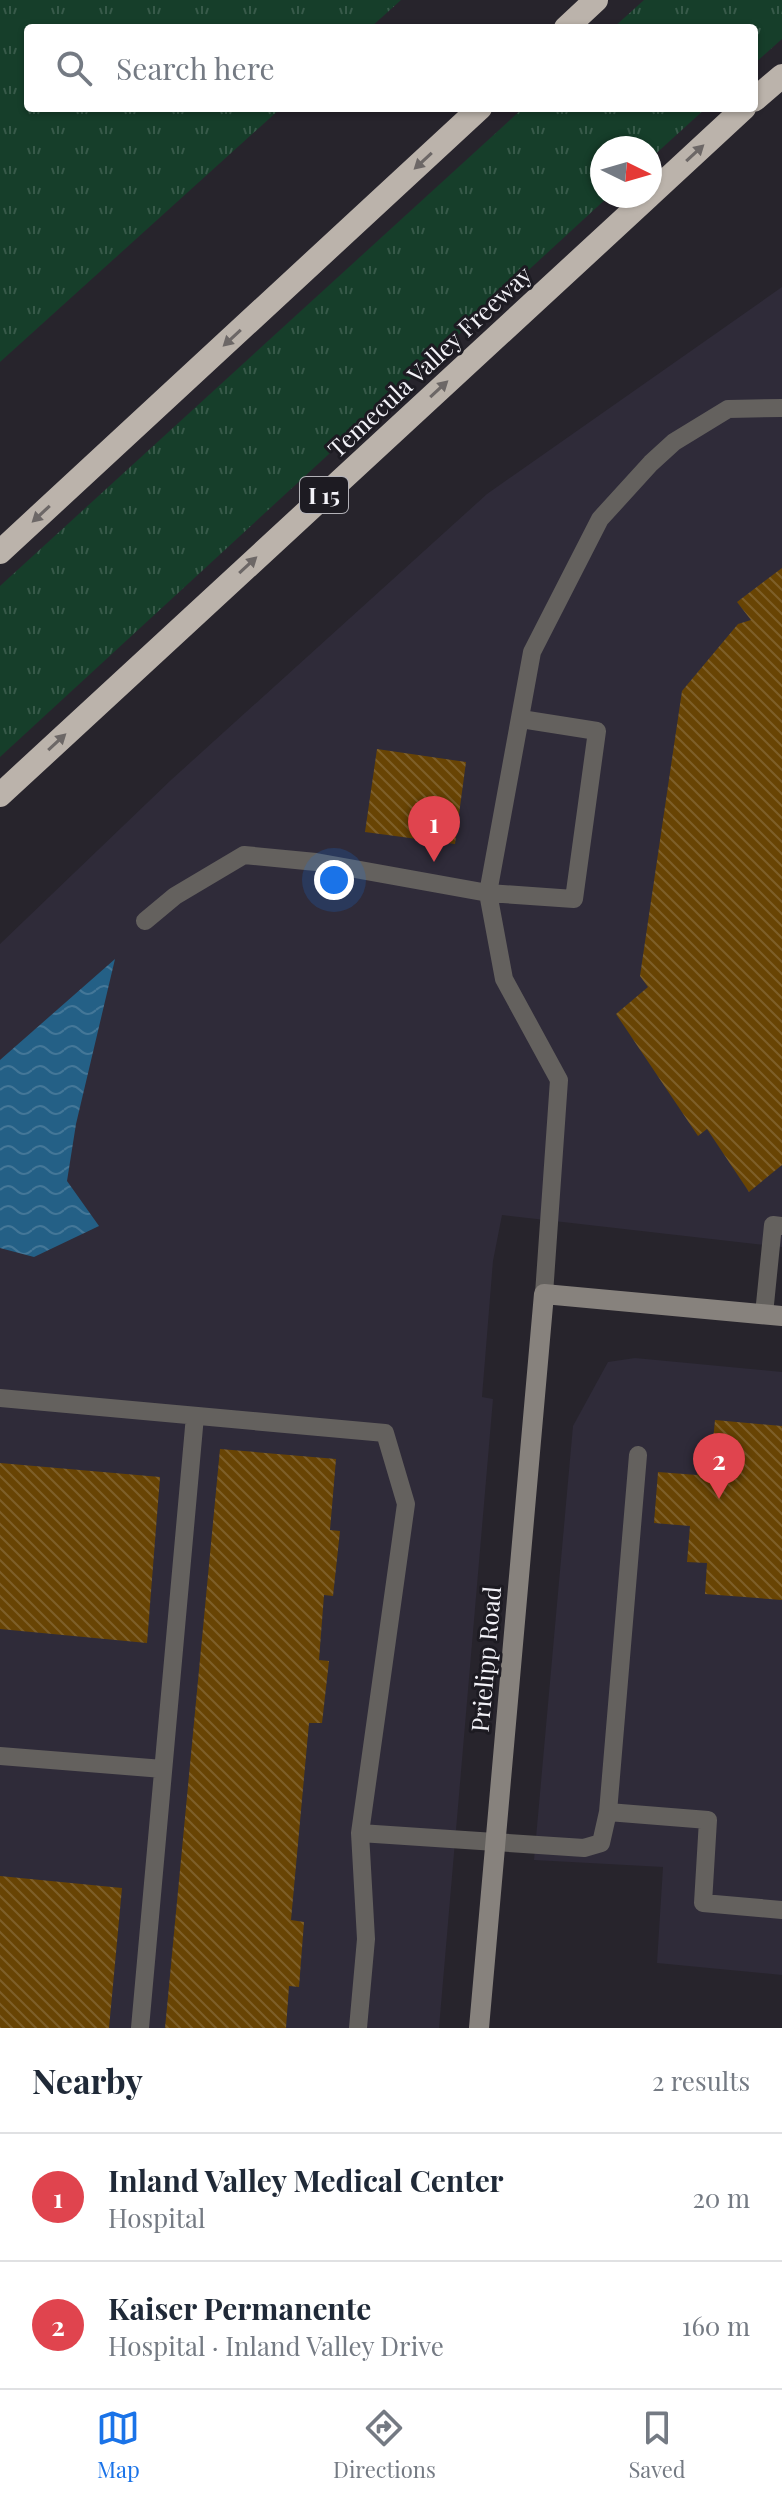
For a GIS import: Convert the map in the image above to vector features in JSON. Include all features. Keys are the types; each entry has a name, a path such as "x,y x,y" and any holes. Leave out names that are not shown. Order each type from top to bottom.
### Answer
{"highway":[{"path":"570,24 596,0"},
{"path":"758,97 782,76"},
{"path":"0,552 476,112"},
{"name":"Temecula Valley Freeway","path":"662,183 740,112"},
{"name":"Temecula Valley Freeway","path":"0,795 635,208"}],"street":[{"path":"544,1294 773,1315"},
{"name":"Prielipp Road","path":"479,2028 544,1294"}],"lane":[{"path":"544,1294 559,1080 504,979 488,893 532,652 600,519 674,442 728,409 782,408"},
{"path":"145,921 175,896 244,855 316,862 488,893 574,899 597,731 521,719"},
{"path":"773,1315 773,1225 782,1226"},
{"path":"0,1398 385,1433 406,1504 360,1833 366,1939 358,2028"},
{"path":"140,2028 195,1416"},
{"path":"360,1833 495,1845 584,1848 601,1843 608,1812 638,1455"},
{"path":"0,1756 163,1769"},
{"path":"608,1812 708,1820 703,1903 782,1910"}],"shaded area":[{"path":"782,287 782,1247 502,1215 493,1261 482,1397 493,1399 439,2028 0,2028 0,944 171,780 487,494"},
{"path":"635,1358 782,1372 782,1975 657,1963 663,1867 534,1860 573,1426 608,1362"}],"green space":[{"path":"0,0 401,0 374,24 24,24 24,112 277,112 0,362"},
{"path":"644,0 782,0 782,39 758,60 758,24 617,24"},
{"path":"519,112 702,112 662,148 662,136 590,136 590,208 596,208 0,757 0,586"}],"water":[{"path":"115,959 76,1124 67,1181 99,1226 34,1257 0,1248 0,1060"}],"building":[{"path":"782,568 782,1165 749,1192 707,1129 698,1136 616,1014 648,987 640,976 682,691 738,624 751,620 737,602"},
{"path":"377,749 466,762 455,844 365,832"},
{"path":"715,1420 782,1426 782,1600 705,1594 707,1563 687,1562 690,1526 654,1523 658,1472 697,1475 699,1451 712,1452"},
{"path":"220,1449 336,1459 330,1530 340,1531 333,1596 324,1595 319,1660 329,1661 322,1723 309,1723 291,1920 304,1922 299,1987 289,1986 286,2028 165,2028"},
{"path":"0,1463 160,1477 147,1643 0,1629"},
{"path":"0,1876 122,1888 109,2028 0,2028"}],"place":[{"name":"Inland Valley Medical Center","path":"434,862"},
{"name":"Kaiser Permanente","path":"719,1499"}]}
